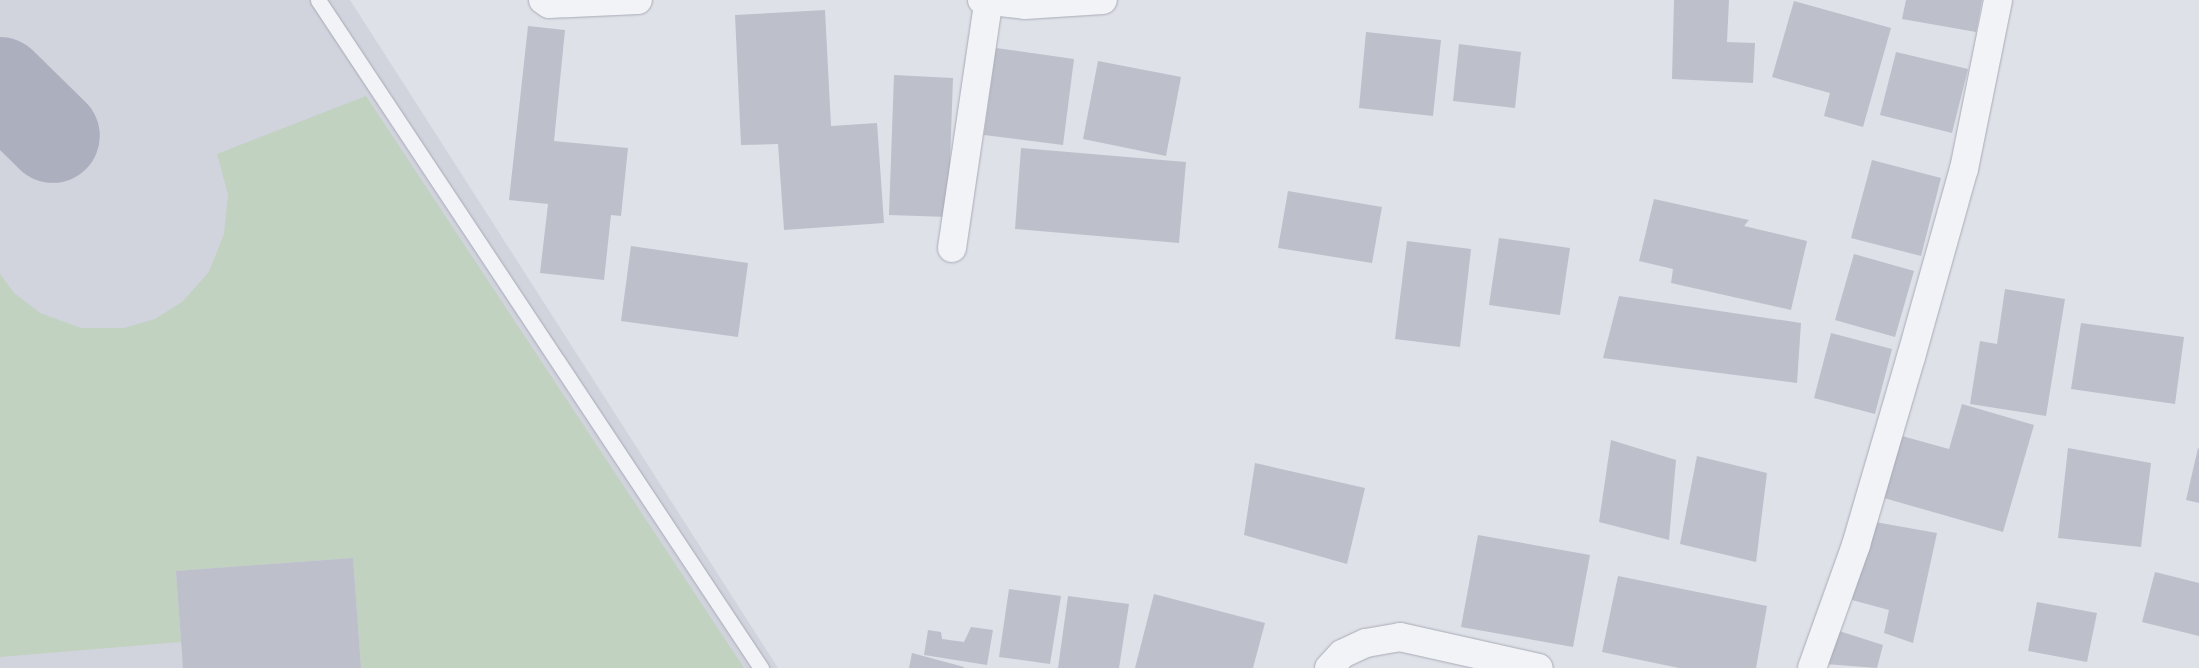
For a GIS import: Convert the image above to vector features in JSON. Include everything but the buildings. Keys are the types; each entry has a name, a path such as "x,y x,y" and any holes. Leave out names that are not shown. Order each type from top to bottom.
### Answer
{"street":[{"path":"543,0 549,4 638,0"},
{"path":"952,248 985,1 1102,0"},
{"path":"1812,668 1856,546 1964,169 1998,0"},
{"path":"1329,668 1342,654 1366,643 1400,637 1539,668"}],"lane":[{"path":"318,0 761,668"}],"shaded area":[{"path":"0,0 350,0 778,668 0,668"}],"green space":[{"path":"366,96 744,668 361,668 353,558 176,571 181,642 0,657 0,274 14,293 40,313 81,328 124,328 155,319 182,302 209,272 224,234 228,194 217,154"}],"taxiway":[{"path":"0,84 53,136"}]}
